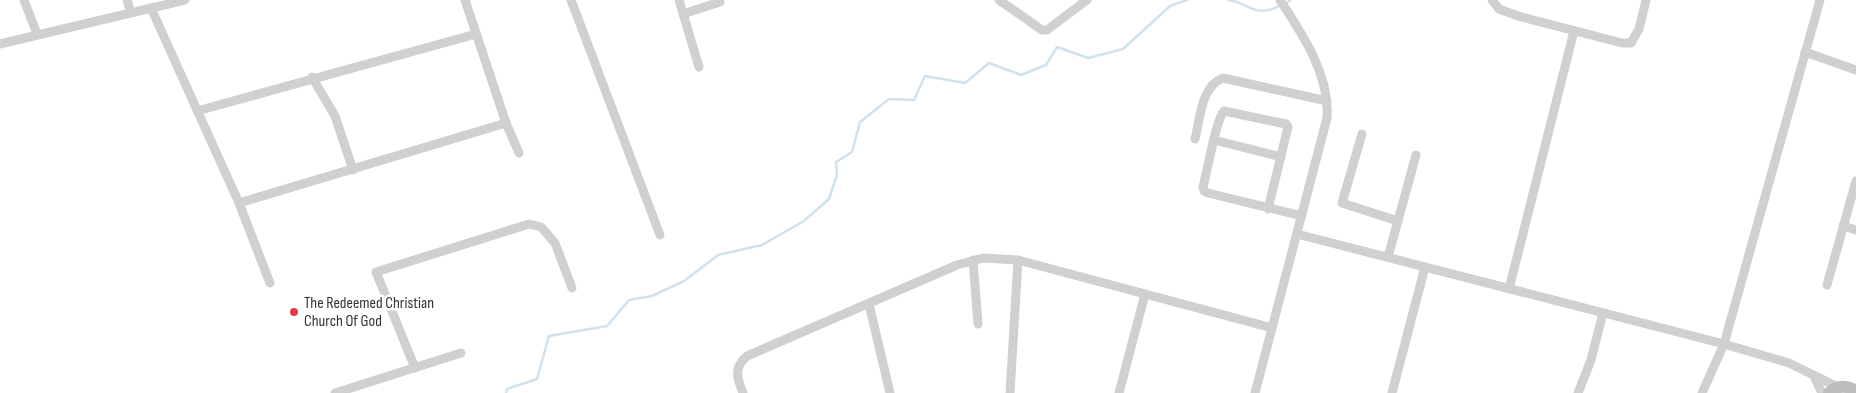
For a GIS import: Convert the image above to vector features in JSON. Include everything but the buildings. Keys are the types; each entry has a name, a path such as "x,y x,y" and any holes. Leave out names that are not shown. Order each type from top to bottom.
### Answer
{"street":[{"path":"24,0 37,34"},
{"path":"127,0 130,13"},
{"path":"0,44 184,0"},
{"path":"465,0 506,123 519,153"},
{"path":"571,0 660,234"},
{"path":"679,0 699,67"},
{"path":"683,14 720,2 719,0"},
{"path":"999,0 1042,30 1048,30 1087,0"},
{"path":"1255,393 1325,129 1327,101 1320,71 1280,0"},
{"path":"1492,0 1495,6 1505,12 1622,43 1631,43 1639,29 1646,0"},
{"path":"1702,393 1724,344 1820,0"},
{"path":"151,8 239,203 270,282"},
{"path":"1509,289 1574,31"},
{"path":"197,111 312,77 476,34"},
{"path":"1805,52 1856,70"},
{"path":"312,77 335,116 353,170"},
{"path":"1195,138 1208,90 1213,82 1222,78 1327,101"},
{"path":"1268,208 1288,130 1286,124 1224,111 1220,114 1203,187 1204,191 1268,208 1302,216"},
{"path":"239,203 506,123"},
{"path":"1362,134 1342,203 1398,221"},
{"path":"1214,140 1281,157"},
{"path":"1388,257 1416,155"},
{"path":"1827,285 1856,181"},
{"path":"415,368 376,272 529,224 541,227 555,243 572,288"},
{"path":"1844,226 1856,230"},
{"path":"1297,234 1724,344 1789,363 1814,376 1845,388"},
{"path":"743,393 737,375 737,367 747,356 973,260 992,258 1018,260 1272,328"},
{"path":"973,260 978,324"},
{"path":"1010,393 1018,260"},
{"path":"1392,393 1425,267"},
{"path":"1119,393 1145,294"},
{"path":"869,304 890,393"},
{"path":"1578,393 1591,360 1603,313"},
{"path":"335,392 461,353"},
{"path":"1814,376 1822,393"}],"waterway":[{"path":"506,393 507,389 537,379 549,336 607,326 629,300 652,296 684,281 718,255 762,245 804,221 829,199 837,175 836,162 852,152 860,122 889,99 914,100 925,76 965,83 989,63 1021,75 1046,65 1057,47 1088,58 1123,49 1170,6 1187,0"},
{"path":"1229,0 1259,11 1265,11 1281,5"},
{"path":"1286,3 1291,0"}],"place":[{"name":"The Redeemed Christian Church Of God","path":"294,312"}]}
